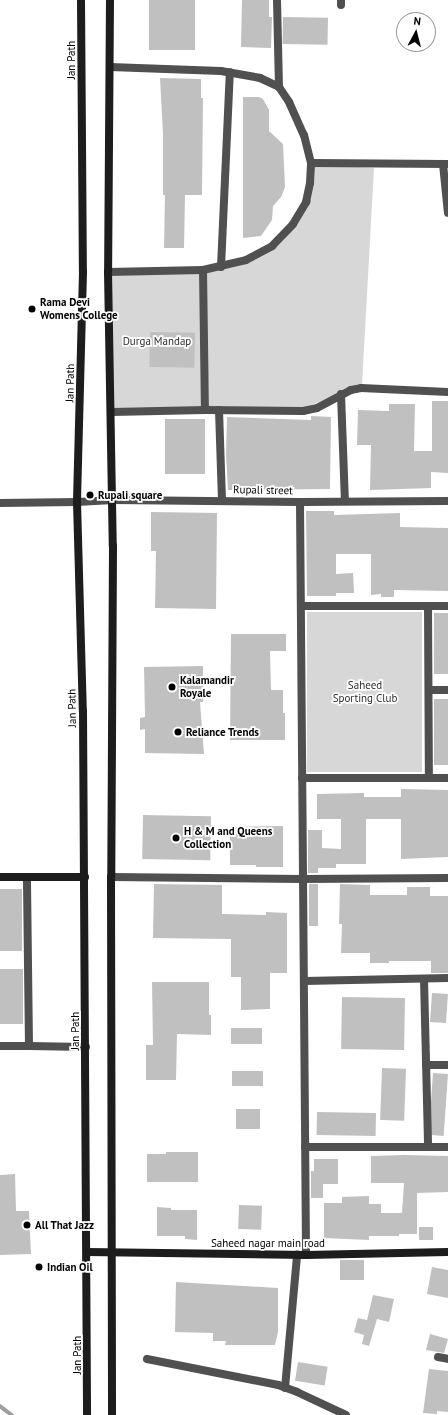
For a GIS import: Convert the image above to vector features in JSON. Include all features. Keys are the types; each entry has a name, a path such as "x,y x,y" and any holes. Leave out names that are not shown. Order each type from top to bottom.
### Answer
{"main road":[{"name":"Jan Path","path":"81,0 83,272 77,502 83,711 85,877 87,1415"},
{"path":"110,0 108,272 113,500 110,877 110,1252 112,1415"},
{"path":"0,878 85,877"},
{"name":"Saheed nagar main road","path":"87,1252 301,1255 448,1252"}],"street":[{"path":"108,272 203,270 221,267 246,260 272,246 293,224 306,202 310,183 311,163 304,135 297,117 279,87 277,0"},
{"path":"110,68 230,72 260,78 279,87"},
{"path":"221,267 230,72"},
{"path":"311,163 446,164 448,212"},
{"path":"203,270 205,410"},
{"path":"112,412 205,410 304,411 317,408 342,394 362,388 448,392"},
{"path":"342,394 345,501"},
{"path":"219,410 222,501"},
{"name":"Rupali street","path":"0,502 77,502 113,500 300,502 448,501"},
{"path":"285,1388 301,1255 305,1147 300,502"},
{"path":"301,606 448,606"},
{"path":"428,606 429,778"},
{"path":"428,690 448,690"},
{"path":"302,778 448,778"},
{"path":"110,877 303,879 448,878"},
{"path":"27,878 29,1046"},
{"path":"304,981 448,978"},
{"path":"424,979 428,1147"},
{"path":"0,1046 86,1047"},
{"path":"426,1065 448,1065"},
{"path":"305,1147 448,1147"},
{"path":"438,1357 448,1359"},
{"path":"147,1360 253,1379 285,1388 346,1415"}],"green space":[{"path":"313,164 374,168 362,385 304,408 209,407 205,272 274,247 307,203"},
{"name":"Durga Mandap","path":"201,272 203,408 112,410 110,274"},
{"name":"Saheed Sporting Club","path":"307,612 422,612 422,772 307,772"}],"building":[{"path":"149,0 195,0 195,50 149,50"},
{"path":"242,0 269,0 269,17 272,17 271,48 241,47"},
{"path":"283,17 328,18 328,45 283,44"},
{"path":"160,78 201,79 201,98 203,98 202,195 185,195 184,248 164,248 165,195 163,195 163,134"},
{"path":"243,97 259,97 263,99 269,110 269,131 283,144 285,187 281,197 273,206 272,220 261,236 243,238"},
{"path":"150,332 195,333 194,368 149,367"},
{"path":"432,401 448,401 448,473 431,472 431,488 370,490 371,445 357,445 358,410 389,411 389,404 415,404 414,451 432,451"},
{"path":"311,416 331,417 330,489 228,490 226,455 227,417 311,420"},
{"path":"165,419 205,419 205,474 165,474"},
{"path":"306,511 334,511 334,515 400,513 400,527 448,528 448,591 394,590 394,597 381,597 381,594 371,595 371,554 336,554 336,574 353,573 354,593 336,593 336,596 307,596"},
{"path":"151,512 217,513 216,609 155,608 156,551 151,551"},
{"path":"434,613 448,613 448,674 434,674"},
{"path":"231,634 286,634 286,651 270,651 271,690 283,690 285,740 230,740"},
{"path":"203,666 203,702 200,702 204,754 145,753 145,729 140,730 140,718 145,717 144,667"},
{"path":"434,699 448,699 448,765 434,765"},
{"path":"401,789 448,790 448,857 401,859 401,819 366,819 366,864 336,864 336,868 318,868 318,873 308,873 308,830 322,830 322,848 341,849 341,819 317,819 317,794 364,793 364,797 401,797"},
{"name":"H & M and Queens Collection","path":"143,815 211,816 210,860 142,859"},
{"path":"283,826 283,867 230,865 230,827"},
{"path":"154,884 222,885 222,914 266,915 266,912 287,913 287,973 270,973 270,1009 241,1010 241,977 231,977 231,939 153,938"},
{"path":"309,884 318,884 318,926 309,926"},
{"path":"340,884 370,885 370,895 407,895 407,887 430,887 430,896 448,896 448,973 431,973 431,961 389,961 389,963 370,963 370,953 341,953 342,924 339,924"},
{"path":"0,889 22,889 22,951 0,951"},
{"path":"0,969 23,969 23,1024 0,1024"},
{"path":"152,982 209,982 209,1015 211,1015 211,1035 177,1034 176,1080 146,1080 146,1045 153,1045"},
{"path":"432,993 448,994 446,1023 430,1022"},
{"path":"342,997 405,998 404,1050 341,1049"},
{"path":"231,1028 262,1028 262,1044 231,1044"},
{"path":"382,1068 406,1069 404,1121 380,1120"},
{"path":"232,1071 263,1071 263,1086 232,1086"},
{"path":"433,1073 448,1074 444,1136 429,1135"},
{"path":"236,1109 260,1109 260,1129 236,1129"},
{"path":"317,1112 376,1113 376,1136 317,1135"},
{"path":"166,1152 198,1152 198,1182 147,1182 147,1154 166,1154"},
{"path":"371,1156 448,1156 448,1192 417,1193 417,1234 399,1234 399,1236 369,1236 369,1240 324,1238 324,1203 342,1203 342,1197 369,1196 369,1204 381,1204 381,1213 402,1213 404,1183 371,1183"},
{"path":"314,1159 338,1159 338,1184 323,1184 323,1198 311,1198 311,1171 314,1171"},
{"path":"15,1174 16,1211 29,1211 31,1254 0,1255 0,1175"},
{"path":"239,1205 262,1206 261,1230 238,1229"},
{"path":"157,1207 171,1208 171,1210 197,1210 197,1240 185,1239 185,1236 157,1236"},
{"path":"419,1227 433,1227 433,1240 419,1240"},
{"path":"340,1260 364,1260 364,1280 340,1280"},
{"path":"432,1267 448,1270 448,1298 427,1294"},
{"path":"176,1282 278,1288 278,1332 275,1345 225,1345 226,1341 213,1341 213,1333 175,1332"},
{"path":"373,1295 394,1299 389,1322 377,1319 369,1346 362,1344 364,1335 354,1332 358,1318 367,1320"},
{"path":"430,1334 448,1339 444,1353 426,1350"},
{"path":"298,1362 328,1367 325,1385 295,1381"},
{"path":"429,1369 448,1371 448,1412 437,1411 437,1414 423,1413"}],"waterway":[{"path":"0,1406 12,1415"}],"place":[{"name":"Rama Devi Womens College","path":"32,309"},
{"name":"Rupali square","path":"90,495"},
{"name":"Kalamandir Royale","path":"172,687"},
{"name":"Reliance Trends","path":"178,732"},
{"name":"H & M and Queens Collection","path":"176,838"},
{"name":"All That Jazz","path":"27,1225"},
{"name":"Indian Oil","path":"39,1267"}]}
